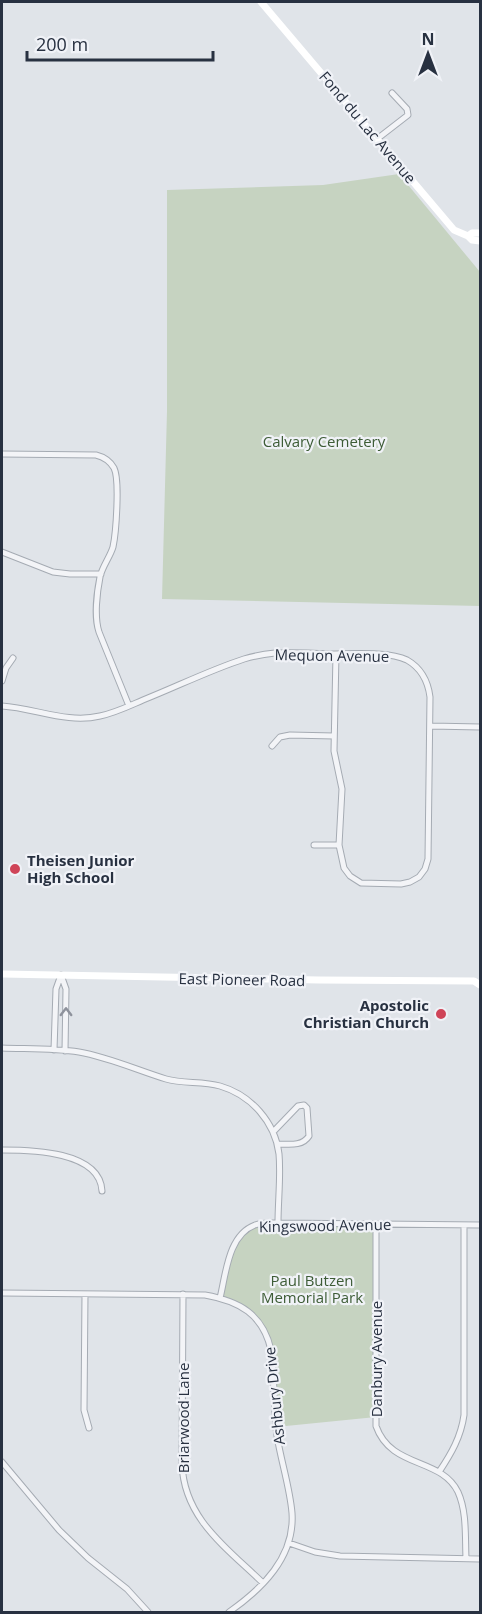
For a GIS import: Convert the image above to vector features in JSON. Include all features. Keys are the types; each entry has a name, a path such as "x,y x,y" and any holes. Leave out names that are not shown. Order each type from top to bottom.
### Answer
{"main road":[{"name":"Fond du Lac Avenue","path":"261,2 454,230 472,240 480,241"},
{"path":"468,236 472,233 480,233"},
{"name":"East Pioneer Road","path":"2,974 478,982"}],"street":[{"path":"377,139 408,115 406,109 392,93"},
{"path":"2,454 96,456 104,458 115,470 117,479 116,531 110,555 101,574 96,618 129,706"},
{"path":"2,552 53,572 101,574"},
{"name":"Mequon Avenue","path":"2,706 82,719 104,716 254,657 285,653 392,655 406,660 423,675 429,688 431,726 428,859 423,872 405,884 361,882 353,879 345,870 339,845"},
{"path":"314,845 339,845 342,789 335,762 336,654"},
{"path":"2,681 6,668 13,658"},
{"path":"431,726 480,728"},
{"path":"272,746 280,737 290,735 334,736"},
{"path":"54,1050 56,989 61,975"},
{"path":"61,975 66,989 65,1051"},
{"path":"2,1048 54,1050 95,1056 166,1079 213,1084 240,1094 253,1104 266,1119 277,1144 278,1223"},
{"path":"273,1132 298,1106 304,1105 307,1108 309,1136 307,1140 298,1144 277,1144"},
{"path":"2,1150 70,1157 85,1165 96,1175 102,1184 102,1191"},
{"name":"Kingswood Avenue","path":"220,1298 232,1248 242,1234 256,1224 480,1225"},
{"name":"Danbury Avenue","path":"376,1224 376,1426 384,1442 392,1450 440,1472 455,1488 464,1514 466,1558"},
{"path":"440,1472 455,1446 464,1414 464,1225"},
{"name":"Ashbury Drive","path":"2,1293 205,1295 236,1304 252,1315 264,1331 271,1354 276,1427 292,1525 289,1543 279,1564 247,1599 229,1612"},
{"path":"85,1293 84,1410 89,1428"},
{"name":"Briarwood Lane","path":"183,1294 182,1464 186,1491 194,1510 207,1528 263,1583"},
{"path":"2,1462 59,1530 94,1563 127,1589 148,1612"},
{"path":"289,1543 315,1552 340,1556 480,1559"}],"green space":[{"name":"Calvary Cemetery","path":"399,174 480,272 480,606 162,599 167,411 167,190 323,185"},
{"name":"Paul Butzen Memorial Park","path":"256,1224 376,1224 376,1417 276,1427 268,1339 246,1309 220,1298 232,1248 242,1234"}],"place":[{"name":"Theisen Junior High School","path":"15,869"},
{"name":"Apostolic Christian Church","path":"441,1014"}]}
